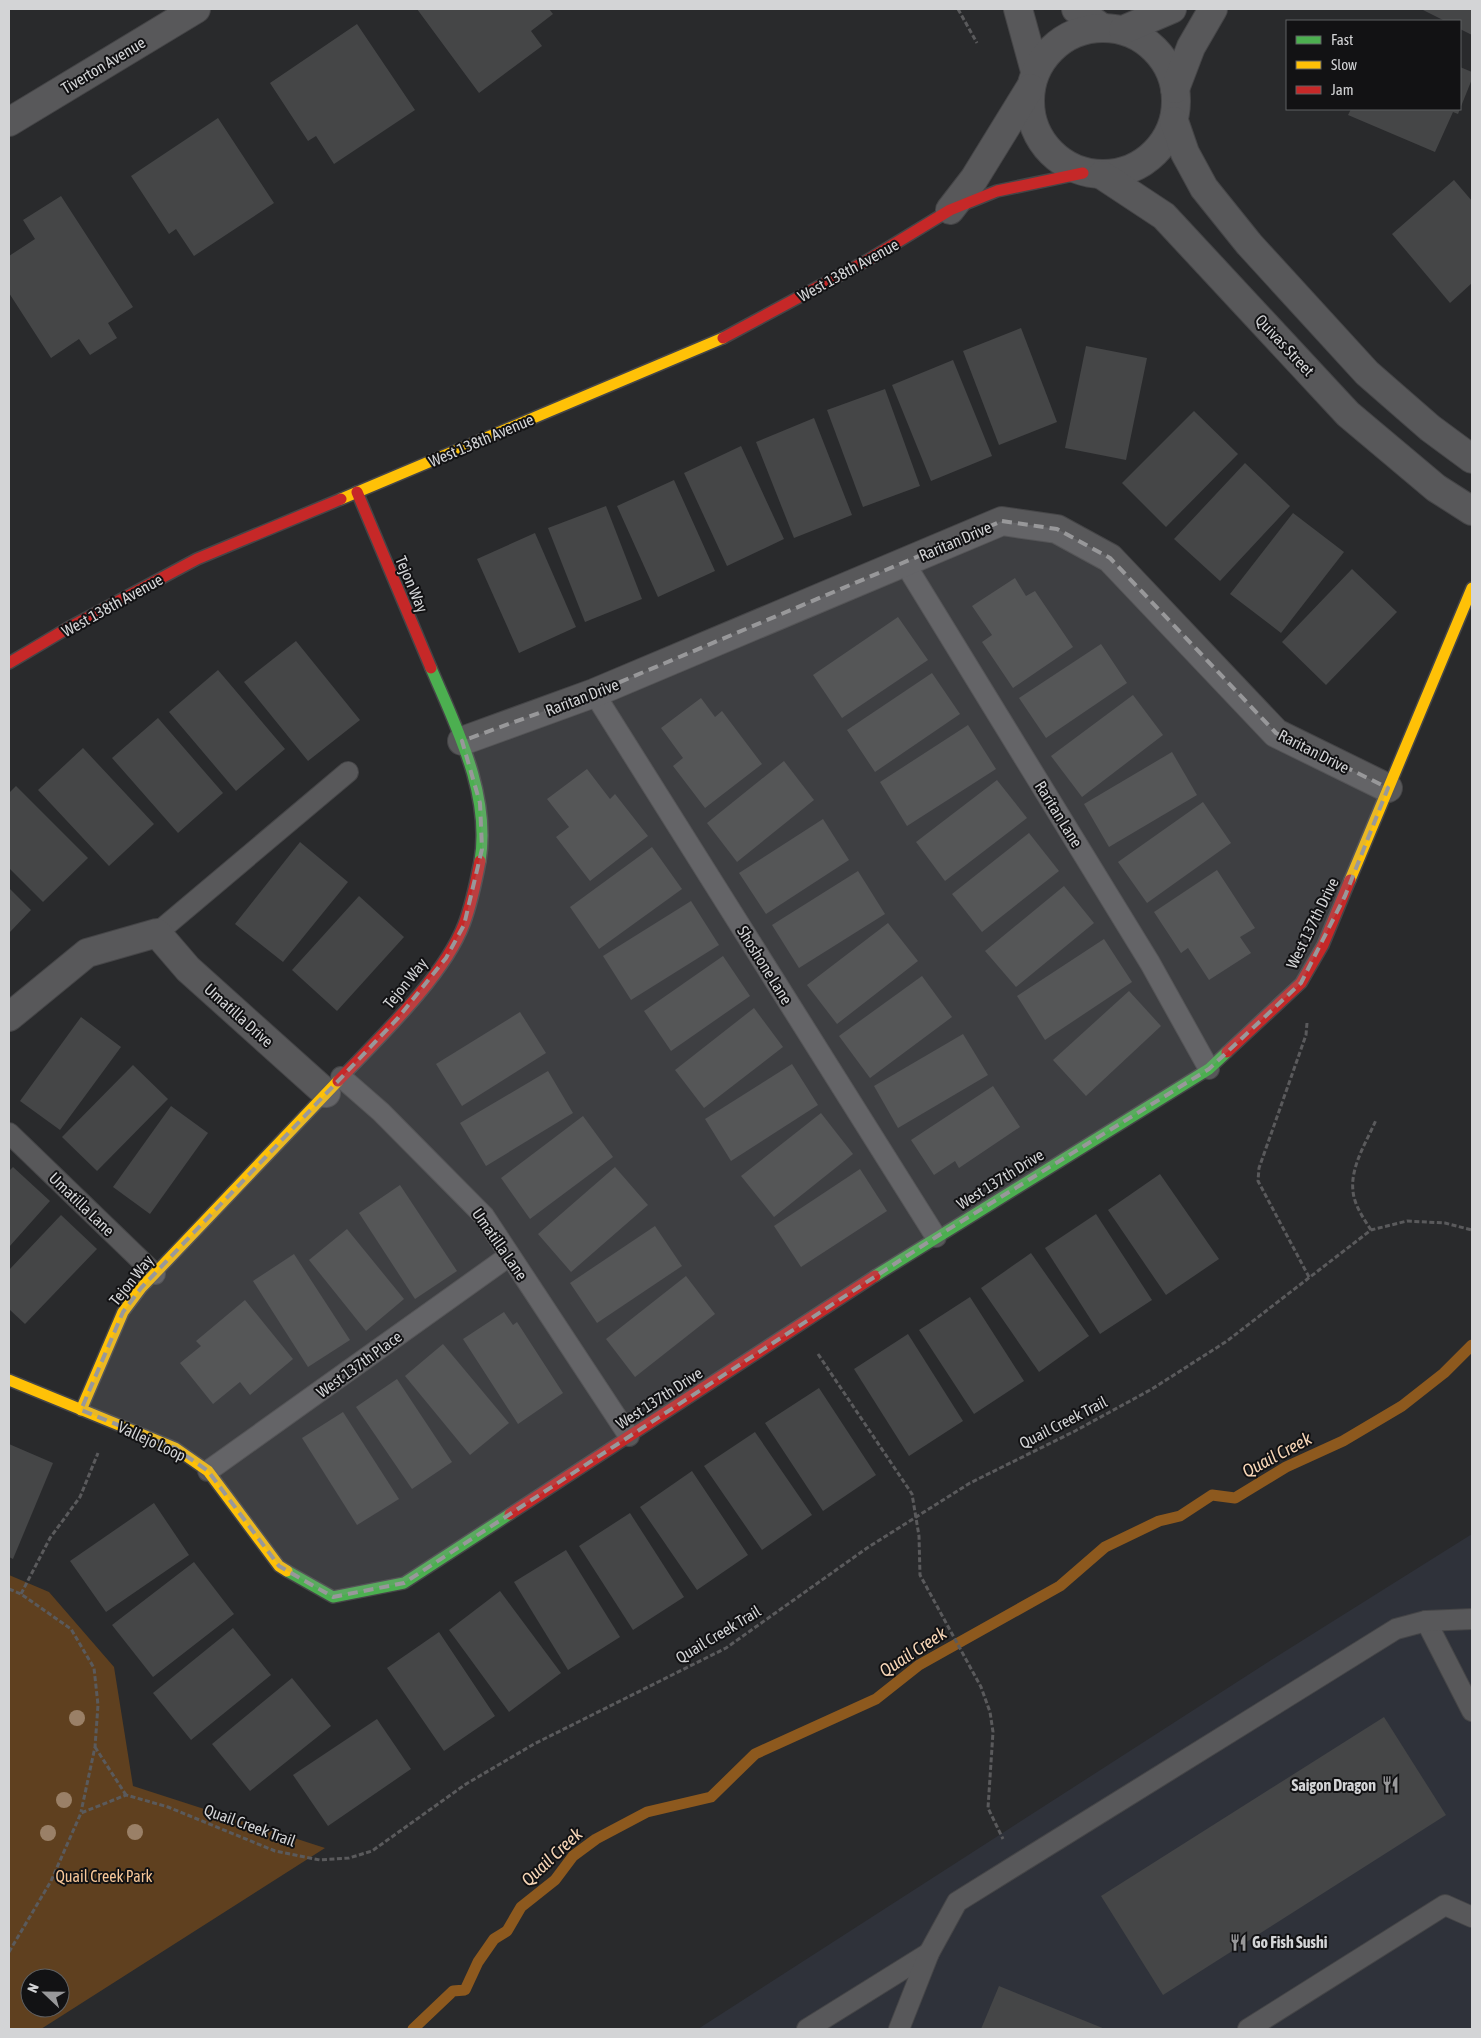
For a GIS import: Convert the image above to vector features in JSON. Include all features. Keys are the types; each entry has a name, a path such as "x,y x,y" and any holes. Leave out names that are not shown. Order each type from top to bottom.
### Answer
{"street":[{"name":"Tiverton Avenue","path":"9,122 196,9"},
{"path":"1018,9 1033,80 1030,110 1035,131 1046,149 1063,164 1092,174 1126,171 1147,160 1164,143 1174,121 1175,89 1168,69 1157,52 1141,39 1112,29 1076,9"},
{"path":"1033,80 1046,53 1062,40 1080,31 1112,29 1172,9"},
{"path":"1175,89 1191,47 1213,9"},
{"name":"West 138th Avenue","path":"950,210 974,179 1033,80"},
{"path":"1174,121 1184,153 1204,188 1249,244 1367,373 1430,428 1472,458"},
{"name":"West 138th Avenue","path":"9,663 68,628 197,559 710,345 868,260 950,210 998,190 1092,174"},
{"name":"Quivas Street","path":"1092,174 1164,216 1348,414 1436,488 1472,511"},
{"name":"Tejon Way","path":"81,1410 123,1312 155,1274 398,1018 446,958 464,925 474,891 482,849 480,802 462,741 357,492"},
{"name":"Raritan Drive","path":"462,741 594,693 1002,521 1057,529 1110,558 1276,733 1388,788"},
{"name":"West 137th Drive","path":"333,1597 404,1583 936,1237 1209,1069 1301,983 1322,945 1341,904 1472,588"},
{"path":"9,1017 87,953 157,933"},
{"name":"Umatilla Drive","path":"157,933 188,969 334,1085"},
{"name":"Vallejo Loop","path":"9,1380 175,1448 208,1471 279,1566 333,1597"}],"lane":[{"name":"Raritan Lane","path":"904,562 1150,962 1209,1069"},
{"name":"Shoshone Lane","path":"594,693 936,1237"},
{"path":"157,933 348,772"},
{"name":"Umatilla Lane","path":"334,1085 381,1112 484,1216 629,1436"},
{"name":"Umatilla Lane","path":"9,1133 155,1274"},
{"name":"West 137th Place","path":"208,1471 509,1256"},
{"path":"899,2029 929,1954 957,1902 1396,1629 1426,1621 1472,1619"},
{"path":"1426,1621 1472,1711"},
{"path":"1248,2029 1445,1905 1472,1917"},
{"path":"807,2029 929,1954"}],"path":[{"path":"958,9 977,43"},
{"path":"1301,983 1308,999 1306,1035 1259,1168 1258,1181 1310,1279"},
{"path":"1371,1230 1361,1212 1353,1191 1357,1163 1376,1120"},
{"name":"Quail Creek Trail","path":"126,1795 168,1807 275,1851 320,1860 349,1858 372,1851 466,1784 534,1744 726,1648 917,1515 970,1483 1075,1431 1152,1389 1227,1341 1310,1279 1371,1230 1408,1221 1445,1223 1472,1230"},
{"path":"800,1326 912,1494 917,1515 920,1575 981,1687 990,1712 993,1732 988,1808 995,1826 1018,1864"},
{"path":"21,1594 50,1538 80,1496 111,1422"},
{"path":"9,1590 21,1594 72,1629 94,1668 98,1706 95,1747 81,1813 50,1881 9,1952"},
{"path":"81,1813 126,1795 95,1747"}],"highlighted area":[{"path":"1002,521 1057,529 1110,558 1276,733 1388,788 1345,896 1301,983 1209,1069 936,1237 404,1583 333,1597 279,1566 208,1471 175,1448 81,1410 123,1312 141,1288 398,1018 446,958 464,925 482,849 480,803 462,741 594,693"}],"shaded area":[{"path":"1472,1534 1472,2029 698,2029 1265,1664"}],"green space":[{"name":"Quail Creek Park","path":"9,1575 49,1592 114,1667 133,1786 325,1848 70,2011 70,1968 20,1968 20,2018 58,2018 41,2029 9,2029"}],"building":[{"path":"417,9 549,9 553,14 531,31 542,46 479,93"},
{"path":"1421,9 1472,9 1472,35 1461,30 1461,20 1443,20"},
{"path":"357,24 415,110 334,164 316,136 308,141 270,83"},
{"path":"1461,67 1472,72 1472,79 1461,106"},
{"path":"1350,110 1460,110 1458,114 1453,112 1435,152 1348,115"},
{"path":"218,118 274,203 194,256 176,229 169,234 131,176"},
{"path":"1454,180 1472,201 1472,283 1450,303 1392,234"},
{"path":"61,196 133,307 108,323 117,338 90,355 79,339 51,358 9,293 9,256 35,239 23,220"},
{"path":"1021,328 1057,422 999,445 963,351"},
{"path":"1086,346 1147,358 1126,460 1065,448"},
{"path":"953,360 992,456 931,481 892,385"},
{"path":"885,389 920,486 863,507 827,410"},
{"path":"1194,411 1238,454 1166,527 1122,483"},
{"path":"814,418 852,515 794,538 756,442"},
{"path":"741,446 784,539 727,566 684,473"},
{"path":"1245,463 1290,506 1220,581 1174,539"},
{"path":"674,480 715,571 658,597 617,506"},
{"path":"606,506 642,599 585,622 548,528"},
{"path":"1293,513 1344,552 1281,633 1230,594"},
{"path":"535,533 576,627 519,653 477,559"},
{"path":"1352,569 1397,612 1326,685 1282,642"},
{"path":"1015,578 1026,596 1035,591 1073,647 1013,688 982,642 992,635 972,606"},
{"path":"898,617 928,660 842,718 813,675"},
{"path":"296,641 360,720 308,761 244,682"},
{"path":"1101,644 1127,683 1046,738 1019,698"},
{"path":"218,670 285,749 236,791 169,712"},
{"path":"932,673 960,714 875,772 847,730"},
{"path":"1133,695 1163,735 1082,797 1051,756"},
{"path":"701,698 715,717 722,711 762,764 705,808 673,766 683,758 661,728"},
{"path":"158,718 223,793 178,833 112,758"},
{"path":"968,725 996,769 907,826 880,782"},
{"path":"83,748 154,824 109,866 38,790"},
{"path":"1172,752 1197,795 1109,847 1084,804"},
{"path":"784,761 814,800 737,862 707,823"},
{"path":"587,769 610,799 615,794 648,836 590,881 556,837 569,827 547,799"},
{"path":"997,780 1027,818 945,881 916,842"},
{"path":"16,786 88,858 43,902 9,868 9,793"},
{"path":"1203,802 1231,843 1147,903 1118,862"},
{"path":"823,819 849,860 766,914 739,873"},
{"path":"1029,833 1059,871 982,932 952,894"},
{"path":"300,842 348,882 283,962 235,924"},
{"path":"652,847 682,889 599,949 570,907"},
{"path":"1217,870 1255,928 1240,937 1251,953 1209,980 1188,948 1181,953 1154,912"},
{"path":"858,871 885,914 799,968 772,925"},
{"path":"1064,886 1094,923 1016,987 985,951"},
{"path":"9,888 31,910 9,933"},
{"path":"359,896 404,937 337,1011 292,970"},
{"path":"691,901 719,945 631,1000 603,956"},
{"path":"888,923 918,961 837,1024 807,985"},
{"path":"1104,939 1132,982 1045,1040 1017,996"},
{"path":"723,956 750,996 671,1051 644,1011"},
{"path":"922,976 952,1017 870,1078 839,1036"},
{"path":"1129,991 1161,1026 1086,1096 1053,1060"},
{"path":"754,1008 783,1047 704,1108 675,1070"},
{"path":"520,1012 546,1053 462,1106 436,1064"},
{"path":"81,1017 121,1047 60,1130 20,1101"},
{"path":"963,1034 988,1075 898,1128 874,1086"},
{"path":"792,1064 818,1105 731,1161 705,1119"},
{"path":"133,1065 168,1099 97,1171 62,1137"},
{"path":"548,1071 573,1113 486,1166 460,1123"},
{"path":"993,1086 1020,1127 959,1168 955,1161 934,1175 911,1140"},
{"path":"171,1106 208,1133 150,1214 113,1187"},
{"path":"821,1113 853,1154 774,1217 741,1176"},
{"path":"583,1116 613,1157 530,1219 501,1178"},
{"path":"13,1167 50,1201 9,1247 9,1171"},
{"path":"615,1167 648,1205 571,1272 538,1234"},
{"path":"860,1169 887,1211 801,1267 774,1226"},
{"path":"1160,1174 1219,1259 1166,1295 1108,1210"},
{"path":"400,1185 457,1271 415,1299 359,1213"},
{"path":"1096,1214 1152,1300 1100,1334 1045,1248"},
{"path":"61,1215 97,1249 25,1324 9,1309 9,1270"},
{"path":"655,1226 682,1266 597,1323 570,1283"},
{"path":"347,1229 404,1299 366,1331 309,1260"},
{"path":"1031,1253 1089,1336 1039,1372 981,1288"},
{"path":"294,1254 350,1340 308,1367 253,1281"},
{"path":"686,1276 715,1314 635,1377 606,1339"},
{"path":"970,1297 1024,1381 974,1414 919,1330"},
{"path":"245,1300 293,1359 250,1395 240,1382 213,1404 180,1363 201,1346 196,1341"},
{"path":"504,1312 513,1325 517,1322 563,1393 518,1424 463,1339"},
{"path":"908,1334 963,1421 909,1456 854,1369"},
{"path":"443,1344 509,1423 470,1455 405,1376"},
{"path":"397,1379 452,1462 412,1489 356,1407"},
{"path":"819,1388 876,1475 823,1511 765,1423"},
{"path":"343,1412 399,1499 357,1525 302,1438"},
{"path":"755,1432 812,1515 762,1550 704,1466"},
{"path":"9,1444 53,1463 13,1559 9,1557"},
{"path":"692,1471 748,1555 697,1590 640,1507"},
{"path":"154,1503 189,1555 106,1612 70,1561"},
{"path":"630,1513 684,1597 633,1630 579,1546"},
{"path":"566,1550 620,1637 568,1670 514,1582"},
{"path":"194,1562 234,1614 153,1677 112,1625"},
{"path":"500,1591 561,1673 509,1712 449,1630"},
{"path":"233,1628 271,1675 191,1740 153,1693"},
{"path":"439,1632 495,1716 444,1751 387,1668"},
{"path":"292,1678 331,1726 250,1791 212,1744"},
{"path":"1384,1717 1446,1815 1163,1995 1101,1896"},
{"path":"377,1719 411,1769 328,1826 293,1775"},
{"path":"999,1986 1105,2029 981,2029"}],"waterway":[{"name":"Quail Creek","path":"413,2029 453,1991 465,1990 478,1962 494,1939 507,1931 521,1907 555,1880 573,1856 596,1839 647,1812 711,1797 755,1754 876,1699 919,1665 1060,1586 1105,1547 1159,1521 1180,1516 1212,1495 1235,1498 1286,1467 1343,1441 1402,1406 1444,1373 1472,1345"}],"traffic: fast":[{"path":"431,668 460,737 476,786 482,836 480,861"},
{"path":"875,1276 1209,1069 1227,1052"},
{"path":"287,1571 333,1597 404,1583 510,1514"}],"traffic: slow":[{"path":"341,499 723,338"},
{"path":"1350,880 1472,588"},
{"path":"81,1410 123,1312 141,1288 338,1081"},
{"path":"9,1380 175,1448 208,1471 279,1566 287,1571"}],"traffic: jam":[{"path":"723,338 868,260 950,210 997,191 1083,173"},
{"path":"357,492 431,668"},
{"path":"9,663 68,628 197,559 341,499"},
{"path":"338,1081 408,1007 442,965 464,924 472,900 480,861"},
{"path":"1227,1052 1301,983 1323,945 1350,880"},
{"path":"510,1514 875,1276"}],"place":[{"name":"Saigon Dragon","path":"1390,1785"},
{"name":"Go Fish Sushi","path":"1238,1942"}]}
